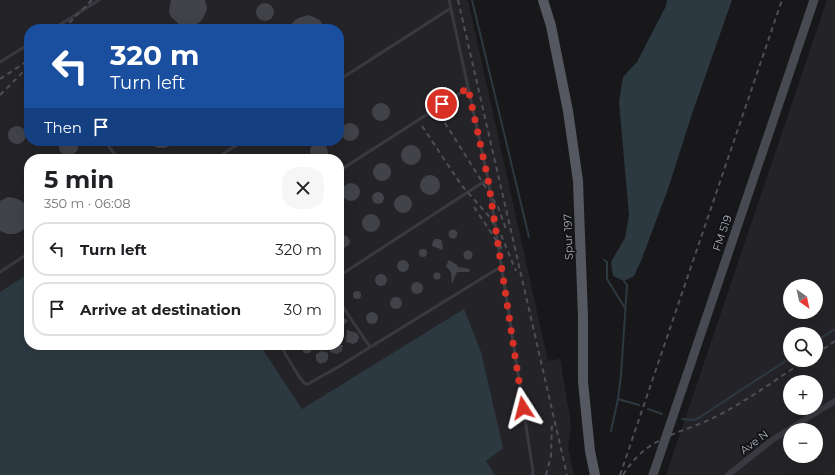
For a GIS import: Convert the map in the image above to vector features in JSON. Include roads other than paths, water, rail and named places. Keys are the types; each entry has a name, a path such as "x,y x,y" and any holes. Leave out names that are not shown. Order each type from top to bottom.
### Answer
{"main road":[{"name":"Spur 197","path":"543,0 551,26 568,111 578,182 583,317 583,382 590,451 595,475"},
{"name":"FM 519","path":"653,475 814,0"}],"street":[{"name":"Ave N","path":"728,475 772,440 835,401"}],"lane":[{"path":"61,24 99,0"},
{"path":"449,0 488,179 533,471 532,475"},
{"path":"344,77 451,8"},
{"path":"0,62 24,47"},
{"path":"344,168 468,88"},
{"path":"223,154 235,146"},
{"path":"344,273 488,179"},
{"path":"0,272 24,256"},
{"path":"283,350 298,375 305,384 308,384 502,266"},
{"path":"344,308 370,347"}],"waterway":[{"path":"472,0 529,237"},
{"path":"604,260 607,262 607,279 625,308"},
{"path":"611,431 618,399 621,375 627,285 624,281"},
{"path":"823,337 835,329"},
{"path":"682,419 694,420 700,417 783,363"},
{"path":"618,399 639,405"},
{"path":"648,409 662,414"}],"railway":[{"path":"68,24 92,0"},
{"path":"458,0 567,475"},
{"path":"620,475 782,0"},
{"path":"0,79 24,63"},
{"path":"0,95 24,71"},
{"path":"440,115 498,207 506,229"},
{"path":"422,126 462,186 488,215 501,235 516,271"},
{"path":"474,207 504,252"},
{"path":"823,349 835,341"},
{"path":"623,475 633,461 655,443 721,414 754,395 796,367"},
{"path":"546,475 551,456 552,422"}]}
